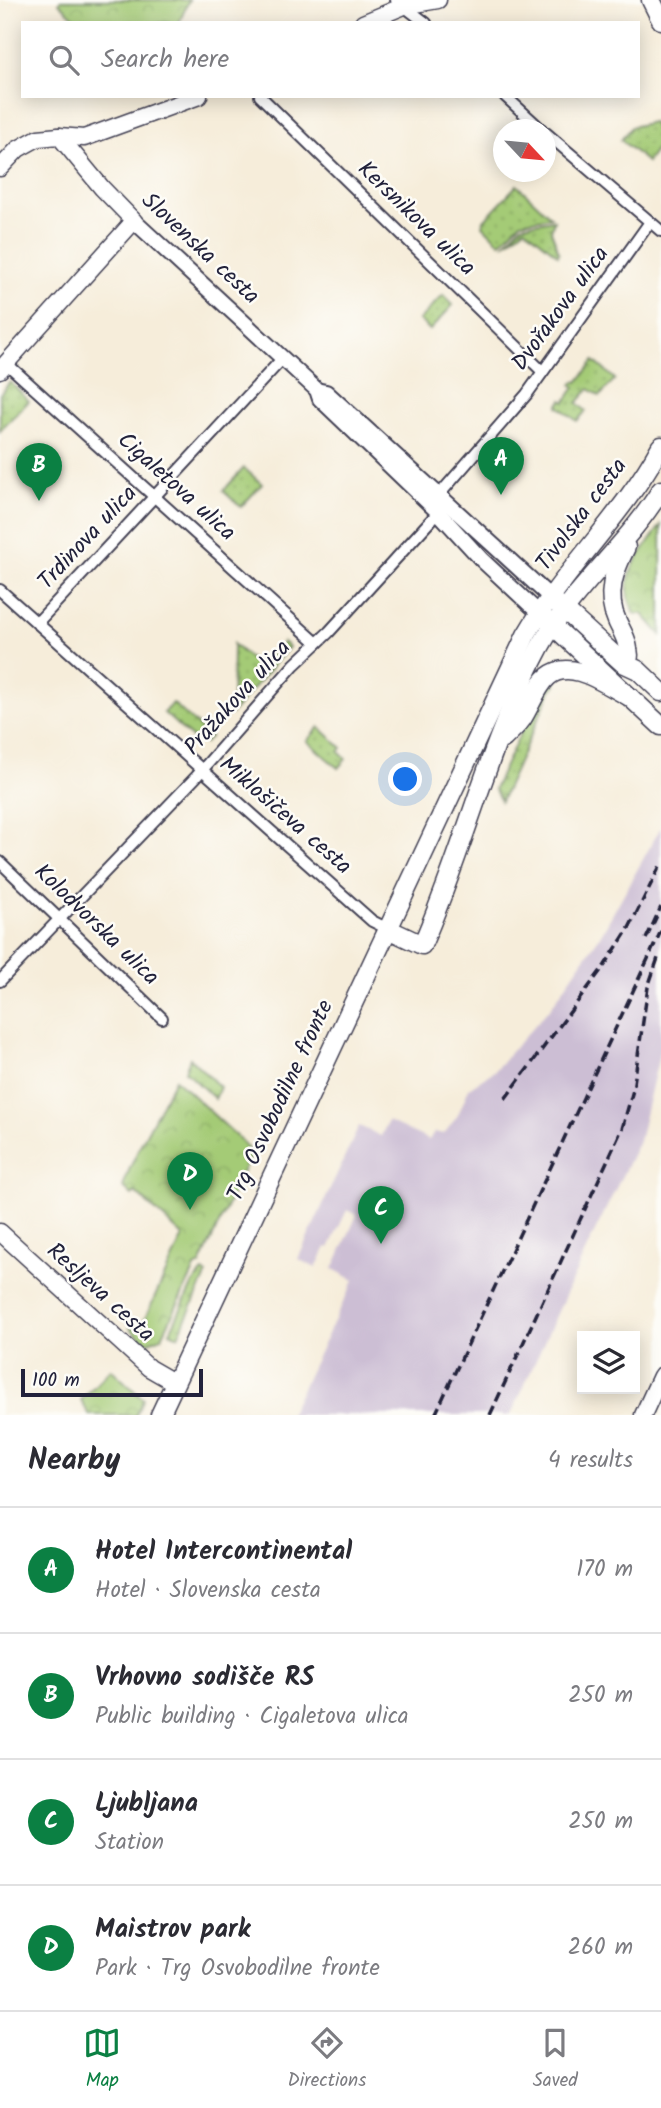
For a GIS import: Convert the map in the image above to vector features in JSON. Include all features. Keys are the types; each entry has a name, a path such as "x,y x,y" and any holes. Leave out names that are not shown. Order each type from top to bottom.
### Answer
{"main road":[{"path":"367,21 404,2 439,0"},
{"path":"651,0 661,20"},
{"path":"0,168 18,149 31,141 59,136 84,138 194,98"},
{"name":"Slovenska cesta","path":"59,136 134,221"},
{"path":"3,366 134,221"},
{"name":"Tivolska cesta","path":"539,613 621,509 661,446"},
{"name":"Tivolska cesta","path":"554,626 641,520 661,490"},
{"path":"634,663 627,636 613,610 612,584 620,559 641,520"},
{"path":"610,558 602,584 603,608 610,631 634,663 661,692"},
{"path":"550,597 622,663 634,663"},
{"path":"539,613 661,726"},
{"name":"Trg Osvobodilne fronte","path":"161,1412 510,665 539,613"},
{"path":"388,929 422,945 440,904 503,726 535,657 554,626"},
{"path":"496,747 522,718 541,682 557,673 574,670 587,674 630,697"},
{"name":"Resljeva cesta","path":"0,1232 149,1368 175,1383"},
{"path":"643,1415 661,1376"}],"street":[{"path":"404,2 424,21"},
{"name":"Kersnikova ulica","path":"262,98 542,371"},
{"path":"507,98 531,119"},
{"path":"556,141 661,231"},
{"name":"Slovenska cesta","path":"134,221 317,390 326,391 441,503 550,597"},
{"name":"Dvořakova ulica","path":"441,503 470,460 506,419 650,222"},
{"name":"Trdinova ulica","path":"37,623 283,358"},
{"name":"Cigaletova ulica","path":"3,366 156,497 317,643"},
{"name":"Slovenska cesta","path":"441,503 482,560 539,613"},
{"name":"Pražakova ulica","path":"0,981 202,771 441,503"},
{"name":"Miklošičeva cesta","path":"0,590 372,921 388,929"},
{"name":"Kolodvorska ulica","path":"0,862 162,1018"}],"shaded area":[{"path":"661,827 661,1047 639,1141 511,1415 289,1415 354,1280 333,1269 357,1215 347,1210 316,1268 298,1259 359,1126 381,1136 388,1121 429,1140 434,1132 444,1134 458,1115 469,1088 494,1071 551,1007 602,933"}],"green space":[{"path":"61,0 189,0 180,21 78,21 59,3"},
{"path":"653,122 661,143 647,162 621,140 631,127"},
{"path":"517,185 551,217 521,222 500,243 483,226 484,220"},
{"path":"554,220 551,231 558,255 525,228 503,245 522,225"},
{"path":"443,295 453,305 430,330 419,320"},
{"path":"594,361 615,379 600,396 589,389 577,403 586,411 577,421 558,406 562,400 565,402 575,387 572,385 575,381 578,382"},
{"path":"10,382 29,401 0,431 0,394"},
{"path":"244,468 262,484 241,507 223,491"},
{"path":"661,525 661,635 643,614 635,614 628,589 633,567"},
{"path":"283,642 289,647 232,713 233,644 261,668"},
{"path":"554,679 556,685 551,690 501,801 494,789 539,694"},
{"path":"173,703 210,737 205,743 199,737 195,741 164,713"},
{"path":"319,727 342,748 339,752 346,759 338,768 307,741"},
{"path":"190,1058 220,1087 215,1099 185,1071"},
{"path":"175,1079 242,1141 250,1156 200,1265 195,1268 162,1337 146,1343 130,1328 142,1325 183,1236 135,1192 132,1195 123,1187 140,1146"},
{"path":"203,1272 207,1274 178,1336 170,1332 193,1283"},
{"path":"111,1369 143,1399 136,1415 89,1415 81,1400"}],"railway":[{"path":"505,1099 605,965 629,928 661,864"},
{"path":"646,939 661,907"},
{"path":"435,1415 661,931"},
{"path":"490,1415 622,1129 633,1090 648,987 658,958"}],"place":[{"name":"Hotel Intercontinental","path":"501,495"},
{"name":"Vrhovno sodišče RS","path":"39,501"},
{"name":"Maistrov park","path":"190,1210"},
{"name":"Ljubljana","path":"381,1244"}]}
